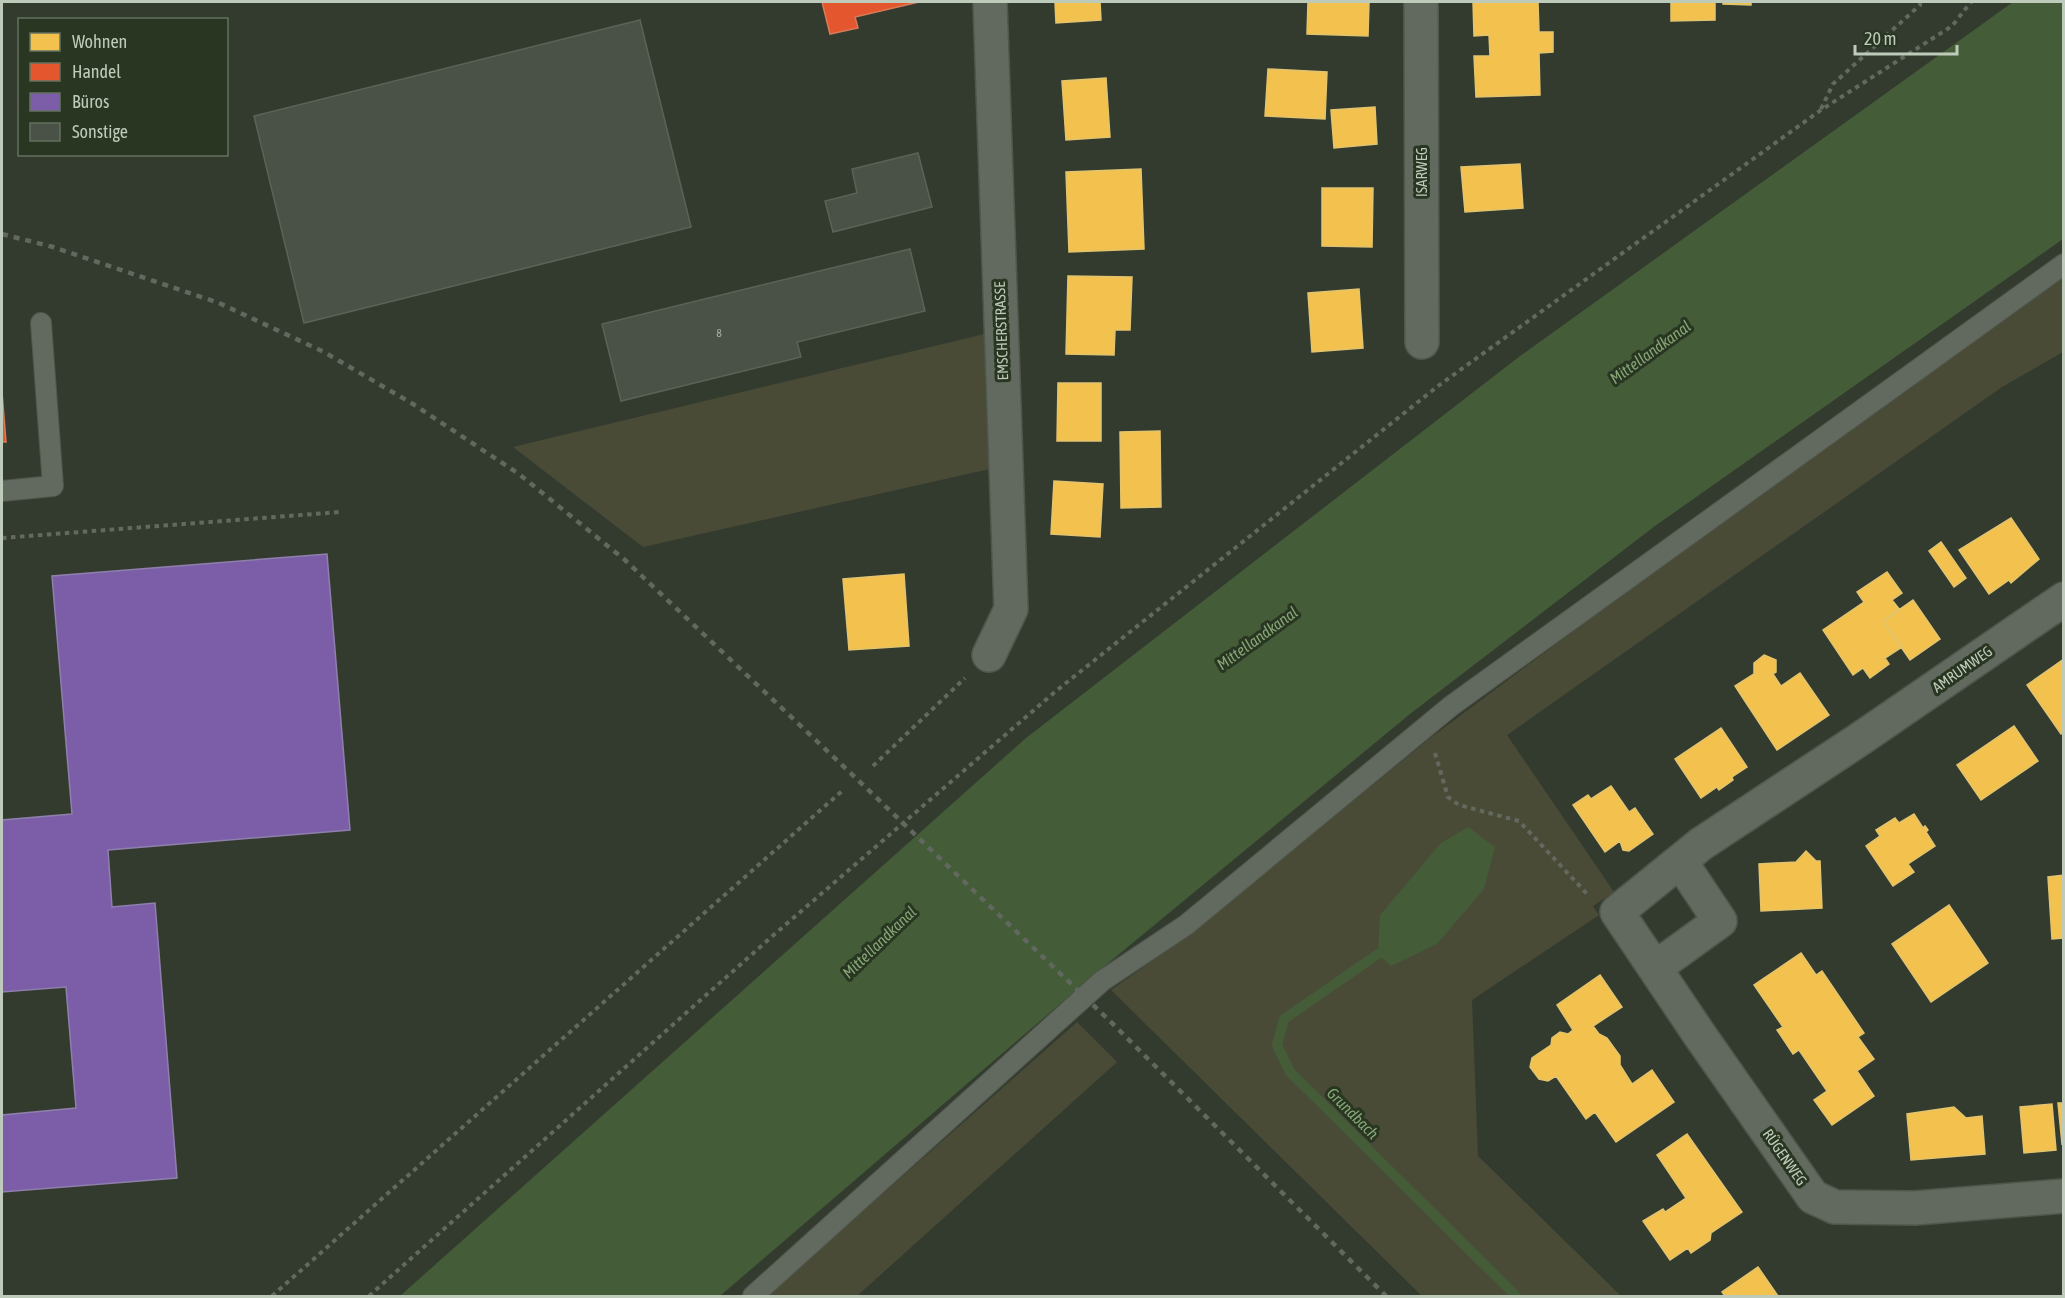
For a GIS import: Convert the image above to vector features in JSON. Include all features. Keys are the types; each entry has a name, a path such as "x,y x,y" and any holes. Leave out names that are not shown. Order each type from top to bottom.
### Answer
{"street":[{"name":"EMSCHERSTRASSE","path":"989,655 1011,609 990,2"},
{"name":"ISARWEG","path":"1421,2 1422,342"},
{"name":"AMRUMWEG","path":"1680,861 1701,844 1860,739 2064,599"},
{"path":"1617,912 1680,861 1720,921 1655,968"},
{"name":"RÜGENWEG","path":"1617,912 1790,1166 1814,1197 1835,1207 1915,1208 2064,1196"}],"lane":[{"path":"753,1296 1102,981 1186,925 1461,699 2064,264"},
{"path":"2,491 53,486 40,323"}],"path":[{"path":"1821,110 1833,84 1920,5 1920,2"},
{"path":"369,1296 769,939 1056,691 1438,386 1821,110 1952,26 1971,2"},
{"path":"2,538 340,512"},
{"path":"873,766 989,655"},
{"path":"1424,728 1439,764 1448,797 1459,804 1519,821 1590,897 1617,912"},
{"path":"272,1296 842,791"}],"shaded area":[{"path":"2063,277 2063,352 2002,387 1507,735 1614,892 1593,906 1599,915 1472,1000 1478,1156 1621,1296 1422,1296 1111,990 1193,932 1429,739 1776,480"},
{"path":"993,332 994,468 643,547 513,447"},
{"path":"1077,1022 1117,1062 857,1296 767,1296"}],"water":[{"name":"Mittellandkanal","path":"2013,2 2063,2 2063,239 1655,526 1410,714 1089,979 720,1296 400,1296 1026,738 1520,356"},
{"path":"1468,827 1495,847 1484,889 1437,944 1391,966 1378,954 1380,915 1441,843"}],"building: Wohnen":[{"path":"1055,2 1100,2 1101,20 1056,23"},
{"path":"1308,2 1369,2 1368,36 1307,34"},
{"path":"1473,2 1538,2 1539,32 1553,32 1553,52 1539,53 1540,95 1476,97 1474,56 1490,56 1489,35 1474,36"},
{"path":"1671,2 1715,2 1715,20 1671,21"},
{"path":"1723,2 1751,2 1751,5 1723,4"},
{"path":"1268,69 1327,72 1325,119 1265,116"},
{"path":"1106,78 1110,137 1066,140 1062,81"},
{"path":"1375,107 1377,144 1334,148 1331,110"},
{"path":"1520,164 1523,208 1465,212 1461,167"},
{"path":"1141,169 1144,249 1069,252 1066,172"},
{"path":"1322,188 1373,188 1372,247 1322,246"},
{"path":"1068,276 1132,277 1130,330 1115,330 1114,355 1066,354"},
{"path":"1359,289 1363,348 1312,352 1308,293"},
{"path":"1058,383 1101,383 1101,441 1057,441"},
{"path":"1160,431 1161,507 1121,508 1120,432"},
{"path":"1054,481 1103,484 1100,537 1051,534"},
{"path":"2011,518 2039,559 2011,583 2009,580 1989,594 1959,550"},
{"path":"1941,542 1966,578 1954,587 1929,551"},
{"path":"1887,572 1902,593 1892,600 1900,610 1883,621 1902,647 1885,658 1889,664 1870,678 1863,668 1853,675 1823,630 1864,602 1857,592"},
{"path":"904,574 909,646 849,650 843,579"},
{"path":"1913,600 1940,639 1910,660 1883,621"},
{"path":"1764,655 1776,660 1776,672 1773,674 1781,686 1800,673 1829,715 1777,750 1735,686 1754,674 1754,663"},
{"path":"2064,659 2064,732 2061,734 2027,685"},
{"path":"2014,726 2038,761 1981,800 1957,765"},
{"path":"1721,728 1747,767 1719,790 1717,787 1701,798 1675,759"},
{"path":"1611,786 1629,812 1635,808 1653,834 1629,851 1623,850 1620,841 1605,852 1573,805 1588,795 1591,799"},
{"path":"1914,814 1923,828 1925,826 1928,830 1926,832 1935,846 1908,864 1914,872 1893,886 1866,846 1880,836 1876,830 1895,818 1899,823"},
{"path":"1806,851 1816,861 1820,861 1822,908 1761,911 1759,864 1796,862"},
{"path":"2064,875 2064,938 2052,939 2048,877"},
{"path":"1949,905 1988,963 1931,1002 1892,944"},
{"path":"1801,953 1816,975 1822,971 1864,1033 1858,1037 1874,1059 1857,1071 1874,1096 1832,1125 1814,1100 1827,1091 1799,1050 1793,1054 1777,1030 1783,1027 1754,985"},
{"path":"1600,975 1622,1007 1593,1026 1599,1034 1607,1038 1620,1056 1620,1065 1632,1084 1652,1070 1674,1102 1616,1142 1595,1112 1586,1119 1556,1076 1548,1081 1539,1079 1530,1067 1532,1058 1551,1045 1552,1038 1560,1032 1568,1034 1573,1030 1557,1005"},
{"path":"2058,1103 2064,1103 2064,1143 2062,1144"},
{"path":"2052,1104 2056,1150 2024,1153 2020,1107"},
{"path":"1954,1107 1966,1118 1982,1116 1985,1154 1911,1160 1907,1114"},
{"path":"1687,1134 1742,1212 1711,1233 1710,1240 1691,1253 1688,1248 1670,1260 1643,1221 1663,1209 1665,1212 1686,1198 1657,1155"},
{"path":"1758,1267 1778,1296 1725,1296 1722,1292"}],"building: Handel":[{"path":"822,2 919,2 855,17 858,28 830,34"},
{"path":"2,392 6,442 2,442"}],"building: Büros":[{"path":"327,554 350,830 108,850 112,907 155,903 177,1178 2,1192 2,1115 76,1108 66,987 2,992 2,820 72,814 52,576"}],"building: Sonstige":[{"path":"640,20 691,227 304,323 254,116"},
{"path":"918,153 932,207 833,232 825,201 857,193 852,169"},
{"path":"910,249 925,311 797,342 801,357 621,401 602,324"}],"waterway":[{"name":"Grundbach","path":"1378,954 1284,1019 1277,1045 1290,1072 1516,1296"}],"railway":[{"path":"2,234 53,247 219,303 324,352 413,404 519,474 625,560 859,781 1113,1024 1386,1296"}]}
